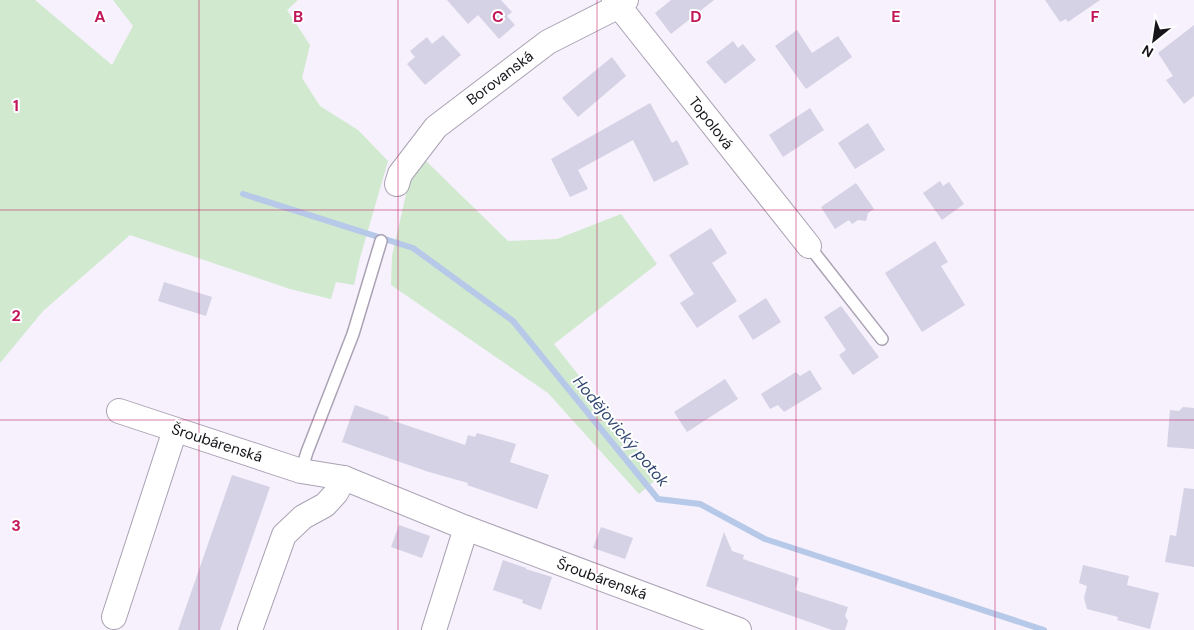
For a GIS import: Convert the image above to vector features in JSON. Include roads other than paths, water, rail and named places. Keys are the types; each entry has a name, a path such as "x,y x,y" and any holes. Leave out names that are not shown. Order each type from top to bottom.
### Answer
{"street":[{"name":"Borovanská","path":"398,184 400,174 436,127 548,42 620,2"},
{"name":"Topolová","path":"620,2 808,246"},
{"name":"Šroubárenská","path":"119,411 301,471 344,478 466,528 739,630"},
{"path":"114,617 175,430"},
{"path":"250,630 284,535 303,517 325,505 336,493 344,478"},
{"path":"434,630 466,528"}],"lane":[{"path":"301,471 353,334 381,241"},
{"path":"808,246 882,338"}],"waterway":[{"name":"Hodějovický potok","path":"243,194 413,248 513,321 658,499 700,504 765,539 1044,630"}]}
